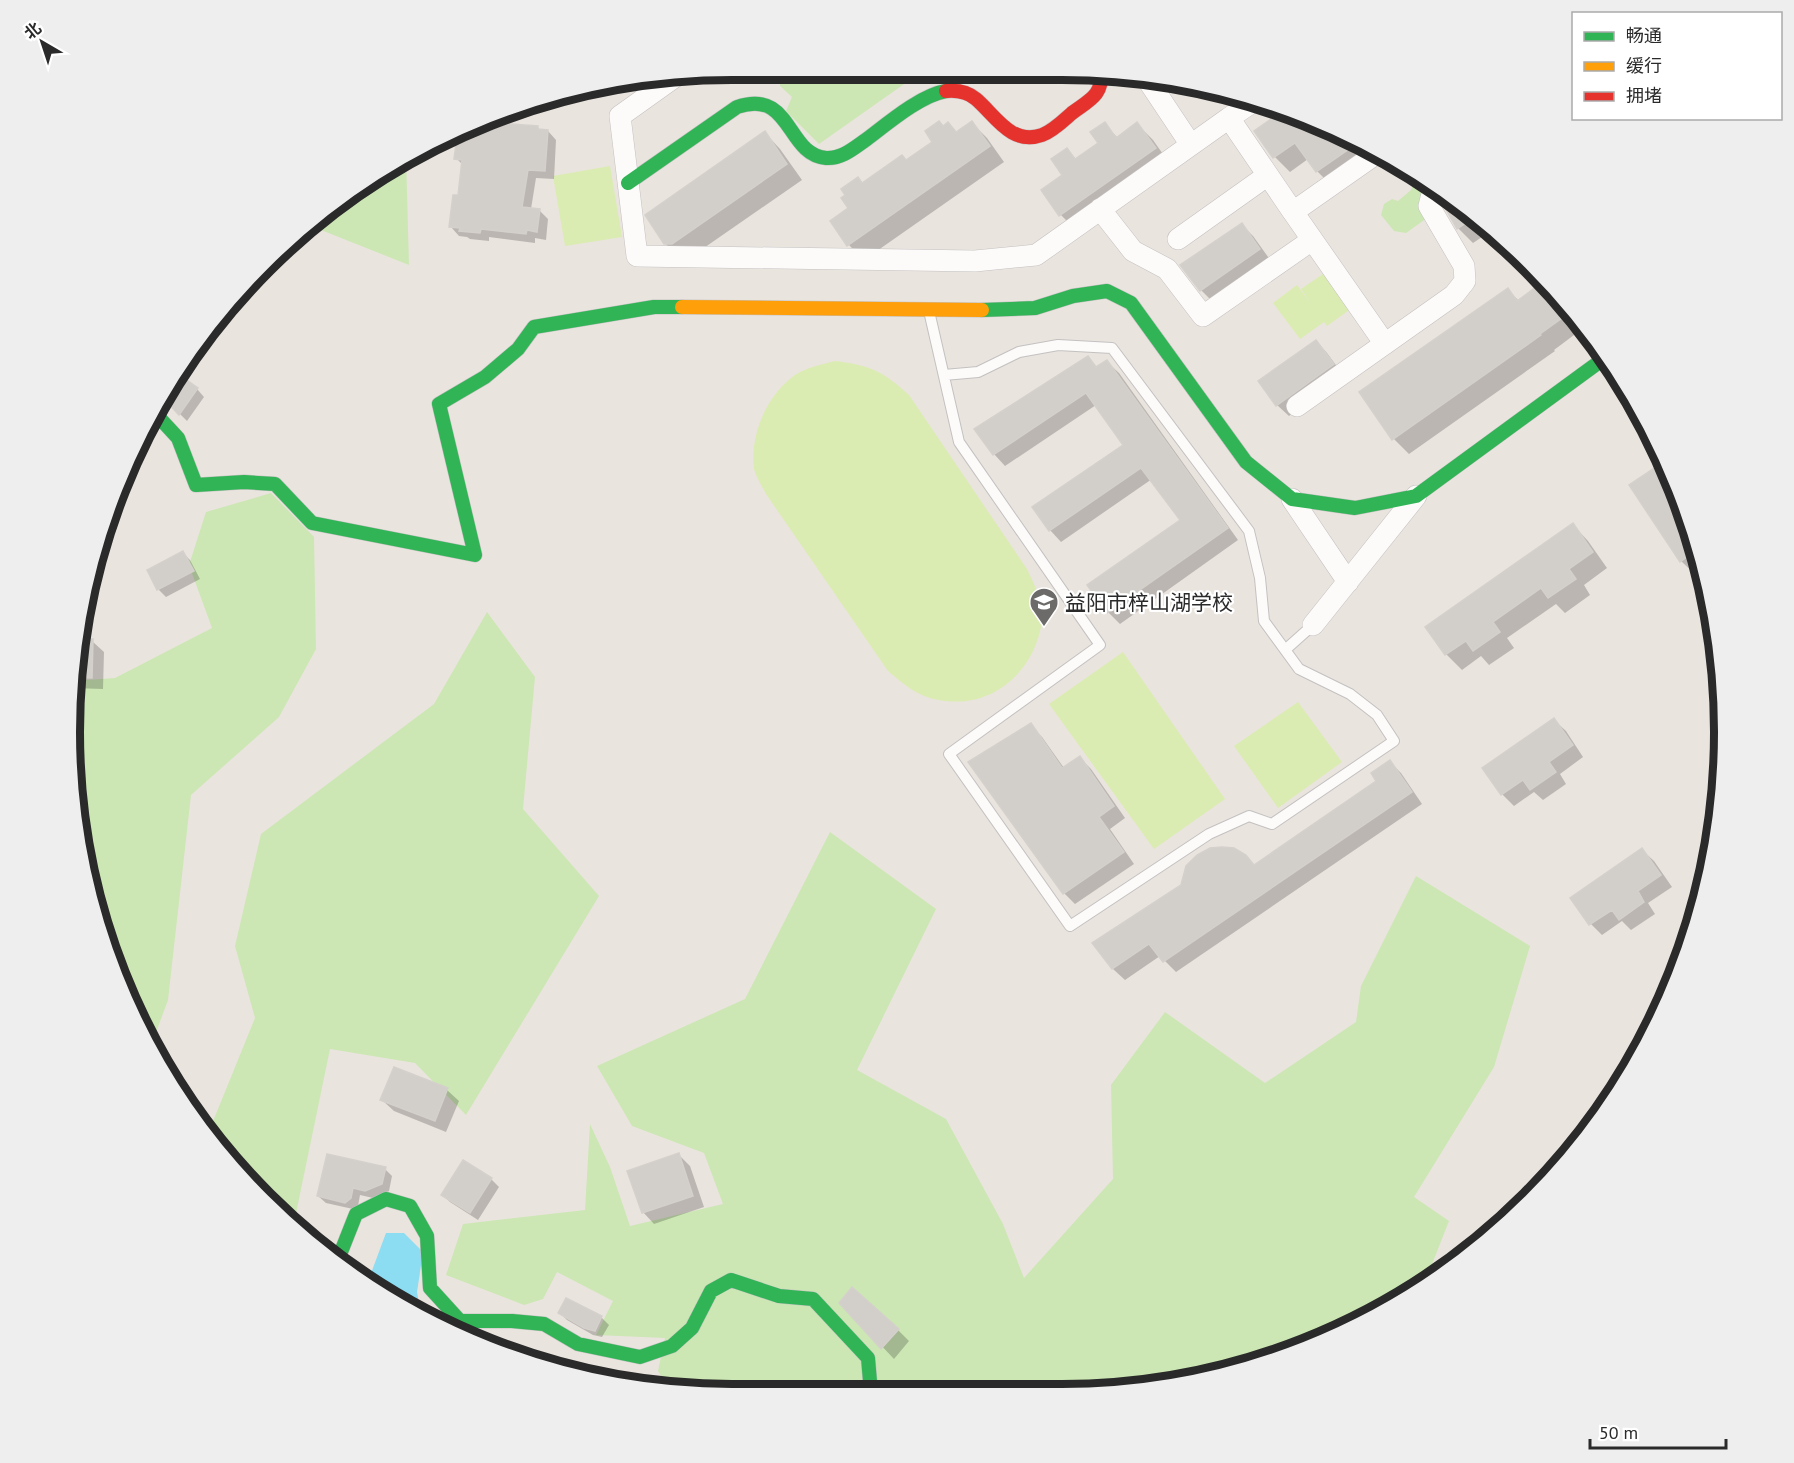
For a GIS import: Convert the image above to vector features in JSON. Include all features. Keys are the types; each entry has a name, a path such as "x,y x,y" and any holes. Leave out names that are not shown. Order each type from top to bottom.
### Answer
{"street":[{"path":"628,183 737,107 751,103 767,104 777,111 803,147 814,156 827,158 844,155 927,96 939,91 957,91 975,98 1001,126 1013,134 1028,137 1041,136 1097,95 1102,81"},
{"path":"666,83 620,116 637,256 975,261 1036,255 1245,106"},
{"path":"1151,86 1191,145"},
{"path":"1229,118 1385,344"},
{"path":"1293,212 1371,158"},
{"path":"1178,239 1268,175"},
{"path":"1297,406 1454,295 1465,281 1464,266 1429,206 1432,194"},
{"path":"1100,209 1133,251 1167,269 1203,316 1312,240"},
{"path":"160,418 178,438 196,485 244,482 275,484 312,523 475,555 439,404 485,377 518,349 534,327 654,307 929,310 1035,308 1073,296 1107,291 1131,303 1246,462 1292,499 1348,582"},
{"path":"1313,626 1416,496 1600,362"},
{"path":"1292,499 1355,508 1416,496"},
{"path":"341,1253 356,1214 386,1199 410,1206 427,1236 430,1287 460,1321 512,1321 544,1324 578,1344 640,1357 672,1346 692,1328 711,1291 731,1280 778,1296 813,1299 868,1358 870,1384"}],"lane":[{"path":"929,310 959,442 1100,645 949,754 1070,926 1209,834 1249,816 1272,824 1394,741 1377,716 1350,694 1299,669 1264,621 1260,578 1249,531 1112,348 1058,345 1019,352 978,372 944,375"},
{"path":"1285,650 1313,626"}],"green space":[{"path":"780,80 910,80 819,144 786,111 792,97 780,86"},
{"path":"406,166 409,265 317,228 369,189"},
{"path":"610,166 622,237 565,246 553,176"},
{"path":"1414,182 1429,192 1427,218 1406,233 1394,231 1381,215 1384,204 1392,199 1398,201 1411,190"},
{"path":"1326,272 1352,308 1327,326 1324,322 1300,339 1273,303 1297,285 1312,305 1301,289"},
{"path":"835,361 875,370 909,395 1027,569 1041,607 1042,621 1038,639 1020,671 993,693 958,702 939,700 911,689 888,671 766,494 758,478 754,469 754,444 761,419 774,396 791,378 801,372"},
{"path":"271,493 314,537 316,649 279,717 191,795 168,1000 155,1035 129,981 114,941 92,859 81,774 82,680 115,678 212,628 189,565 206,512"},
{"path":"487,612 535,677 523,809 599,896 466,1115 415,1063 330,1049 295,1216 270,1193 212,1125 255,1018 235,946 261,834 434,704"},
{"path":"1123,652 1225,799 1154,849 1049,704"},
{"path":"1298,702 1342,762 1278,808 1234,746"},
{"path":"830,832 936,909 857,1070 946,1119 1003,1224 1024,1278 1113,1179 1111,1085 1165,1012 1265,1083 1356,1022 1361,986 1416,876 1530,946 1494,1067 1414,1197 1449,1221 1429,1271 1351,1316 1272,1349 1190,1371 1105,1382 732,1384 689,1382 664,1380 658,1371 665,1338 596,1335 613,1301 557,1272 543,1299 524,1305 446,1275 463,1224 585,1210 590,1124 610,1167 630,1226 723,1204 704,1153 632,1126 597,1066 745,999"}],"water":[{"path":"386,1233 404,1233 423,1252 417,1292 419,1303 370,1275"}],"building":[{"path":"1276,116 1312,129 1346,145 1349,149 1316,172 1295,143 1273,158 1254,131"},
{"path":"939,121 943,126 948,122 956,132 972,121 990,146 847,246 830,221 848,208 841,198 845,195 841,189 858,177 862,183 902,155 906,160 932,142 925,131"},
{"path":"1105,122 1116,138 1137,122 1156,148 1059,216 1041,190 1062,175 1051,159 1067,148 1075,159 1098,143 1090,132"},
{"path":"498,123 538,126 538,129 548,130 545,171 528,170 522,207 540,209 537,232 527,230 526,234 481,229 480,233 459,231 460,228 449,227 453,195 458,195 462,160 454,159 456,144 461,144 461,138"},
{"path":"765,131 787,164 672,244 664,244 645,215"},
{"path":"1444,203 1468,221 1457,229"},
{"path":"1242,223 1260,249 1200,291 1180,265"},
{"path":"1538,285 1565,316 1392,440 1359,392 1508,288 1517,301"},
{"path":"1316,340 1334,364 1276,406 1258,381"},
{"path":"1088,356 1096,367 1107,360 1228,528 1107,613 1087,585 1180,520 1141,468 1049,531 1032,507 1123,445 1086,393 993,455 974,429"},
{"path":"184,378 198,388 179,415 168,403"},
{"path":"1658,466 1680,522 1690,555 1680,562 1629,485"},
{"path":"1573,523 1593,552 1569,569 1576,579 1548,598 1541,588 1493,622 1500,632 1473,651 1466,641 1445,655 1425,627"},
{"path":"183,551 194,571 157,590 147,570"},
{"path":"86,639 93,639 92,678 82,677"},
{"path":"1554,718 1573,745 1549,762 1556,772 1530,790 1523,780 1501,795 1482,768"},
{"path":"1031,723 1062,768 1080,756 1114,806 1099,817 1124,852 1063,894 968,762"},
{"path":"1390,760 1412,792 1163,962 1149,944 1112,969 1092,943 1181,885 1186,866 1197,855 1210,848 1234,848 1246,855 1254,865 1376,781 1371,773"},
{"path":"1642,848 1661,875 1638,891 1644,902 1619,920 1612,910 1589,925 1570,898"},
{"path":"394,1067 448,1088 435,1121 380,1100"},
{"path":"679,1153 693,1196 642,1213 627,1171"},
{"path":"327,1154 386,1167 382,1184 365,1191 353,1188 351,1198 345,1203 317,1196"},
{"path":"463,1160 492,1178 470,1213 441,1195"},
{"path":"852,1287 899,1329 881,1349 839,1303"},
{"path":"566,1298 602,1316 595,1331 584,1328 558,1313"}],"traffic: fast":[{"path":"628,183 737,107 755,104 768,107 779,114 803,146 813,154 832,158 853,149 926,98 946,91"},
{"path":"982,310 1035,308 1073,296 1107,291 1131,303 1246,462 1292,499 1355,508 1416,496 1600,362"},
{"path":"160,418 178,438 196,485 244,482 275,484 312,523 475,555 439,404 485,377 518,349 534,327 654,307 682,307"},
{"path":"341,1253 356,1214 386,1199 410,1206 427,1236 430,1288 460,1321 512,1321 544,1324 578,1344 640,1357 672,1346 692,1328 711,1291 731,1280 779,1296 813,1299 868,1358 870,1384"}],"traffic: slow":[{"path":"682,307 982,310"}],"traffic: jam":[{"path":"946,91 958,91 969,95 1004,127 1021,136 1031,137 1042,135 1058,126 1094,96 1101,81"}],"place":[{"name":"益阳市梓山湖学校","path":"1044,628"}]}
